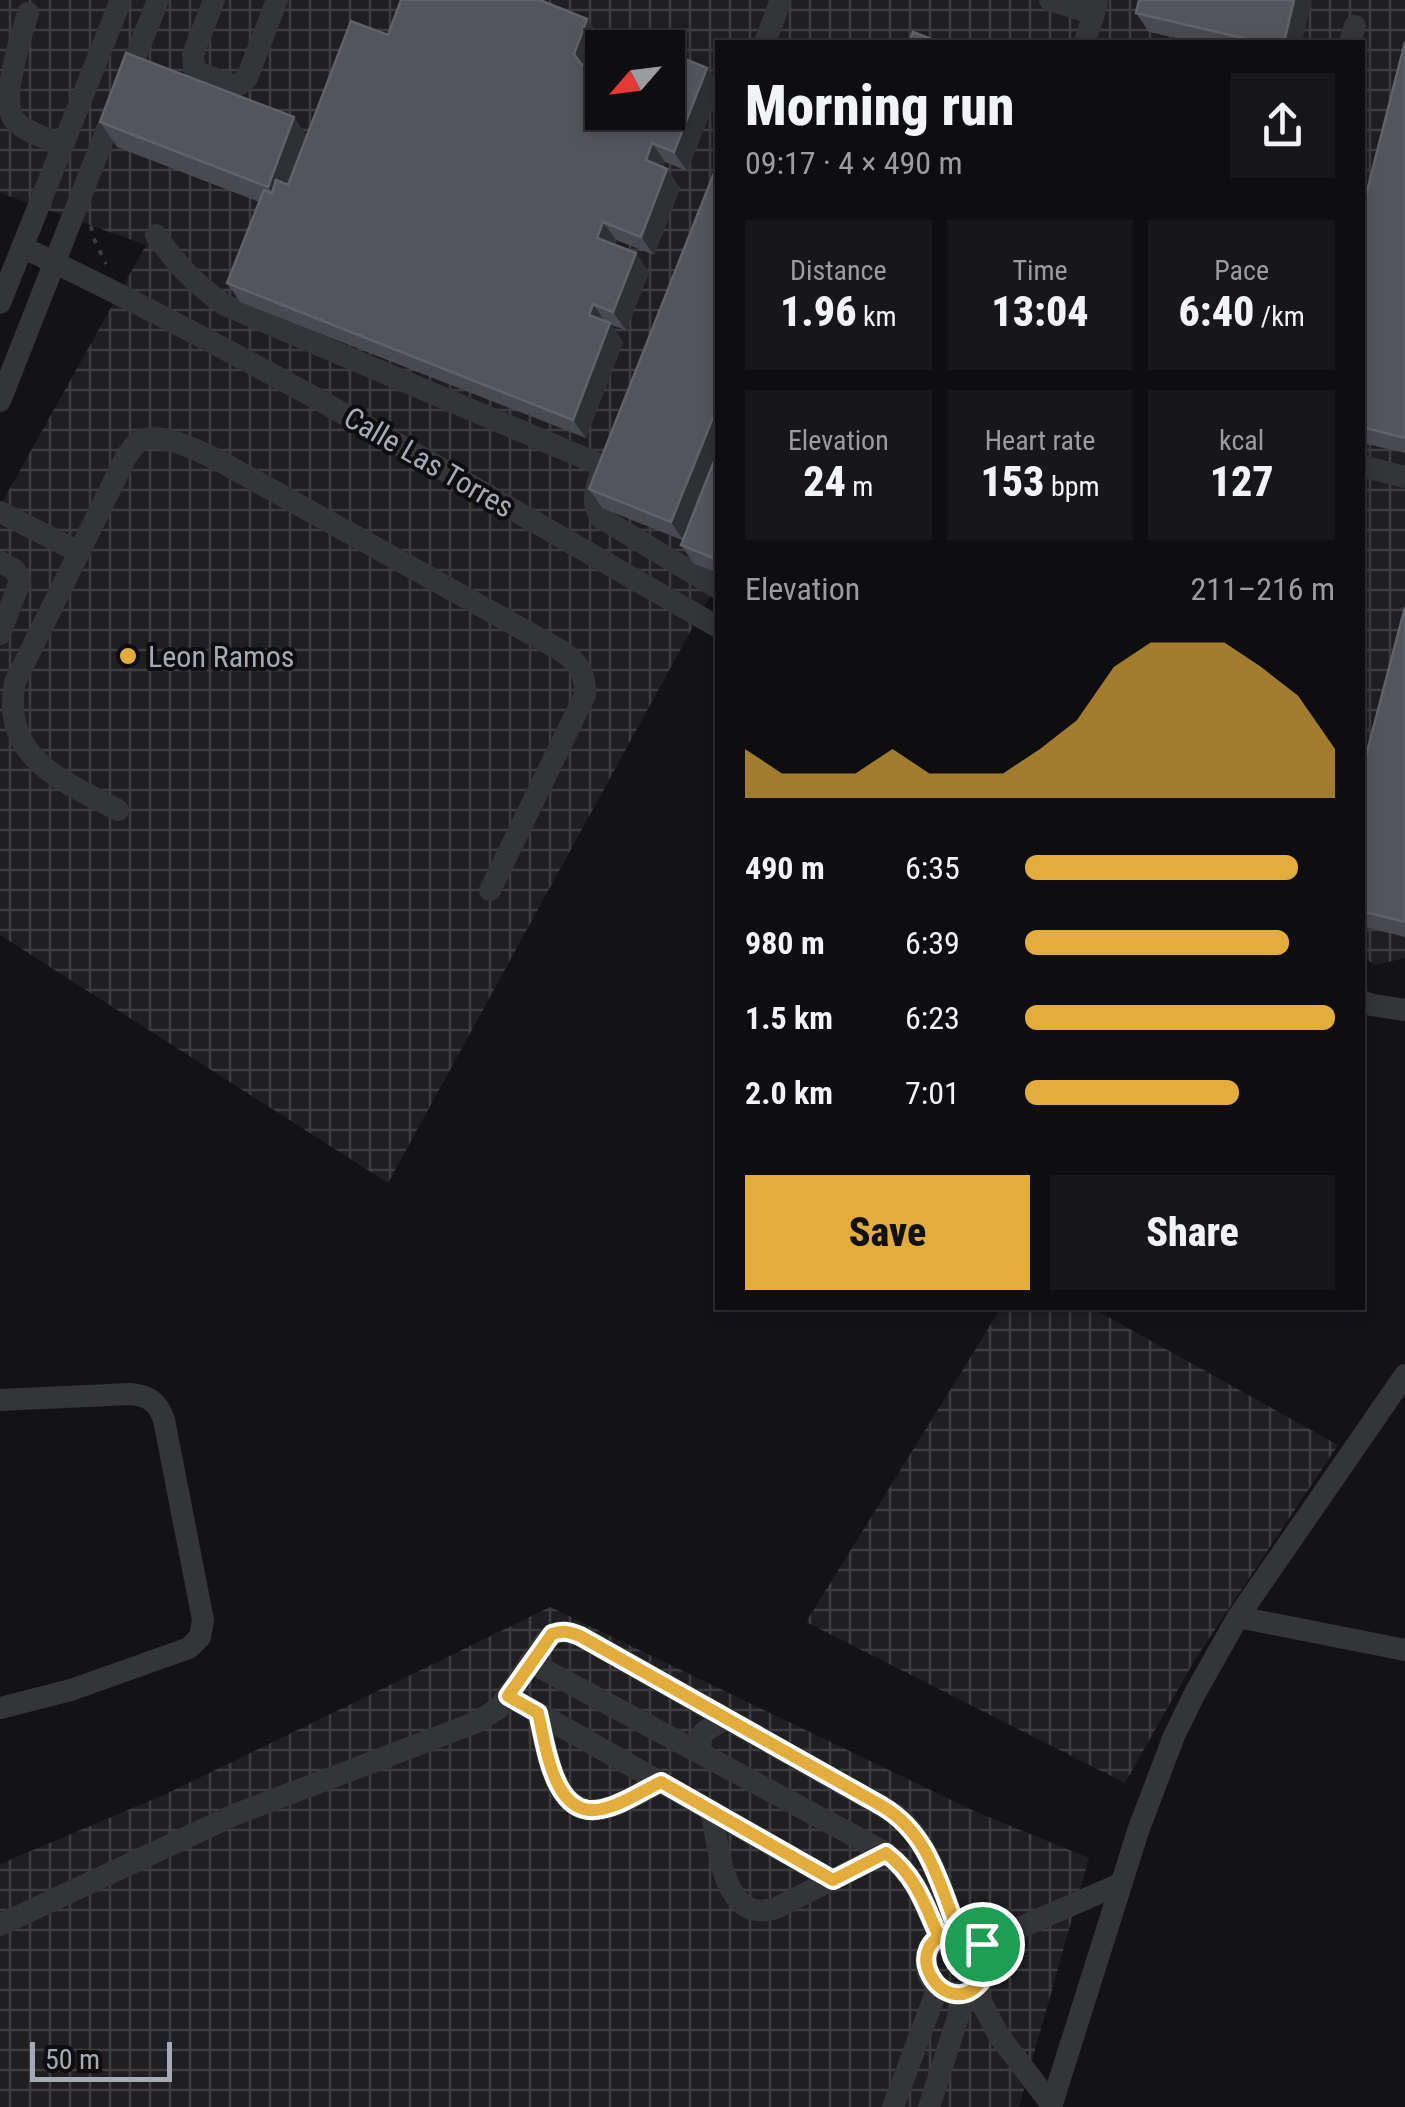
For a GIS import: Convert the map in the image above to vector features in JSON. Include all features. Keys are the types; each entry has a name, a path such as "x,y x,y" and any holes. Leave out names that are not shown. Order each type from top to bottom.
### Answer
{"street":[{"path":"39,301 2,290 120,0"},
{"path":"0,402 158,0"},
{"path":"214,0 192,62 200,74 231,85 247,78 277,0"},
{"path":"766,40 781,0"},
{"path":"1050,0 1096,7 1086,40"},
{"path":"28,13 6,94 8,110 19,124 63,145"},
{"path":"156,235 179,268 225,305 606,457 594,500 601,518 715,586"},
{"name":"Calle Las Torres","path":"22,248 263,368 715,625"},
{"path":"118,810 32,762 12,730 10,696 127,454 136,443 162,438 216,460 570,656 580,669 586,680 585,695 490,890"},
{"path":"1365,467 1405,477"},
{"path":"0,512 78,552"},
{"path":"0,562 15,570 20,581 0,634"},
{"path":"1365,1002 1405,1010"},
{"path":"1051,2106 1120,1884 1174,1736 1238,1617 1405,1375"},
{"path":"0,1400 130,1394 142,1395 156,1404 164,1420 203,1620 200,1637 190,1648 72,1690 0,1708"},
{"path":"1238,1617 1405,1650"},
{"path":"0,1925 234,1815 477,1722 499,1708 530,1662 552,1634 559,1631 569,1632 736,1724 882,1806 908,1825 926,1852 948,1934"},
{"path":"530,1662 886,1853 908,1873 948,1934"},
{"path":"508,1696 833,1880"},
{"path":"538,1713 554,1776 560,1791 573,1804 598,1810 661,1782"},
{"path":"712,1760 736,1760 742,1751 745,1740 736,1724"},
{"path":"736,1724 704,1732 712,1760 702,1805 728,1886 747,1908 766,1912 886,1853"},
{"path":"982,1944 1120,1884"},
{"path":"929,2107 970,1990 986,1972 986,1953 976,1938 948,1934 932,1944 926,1962 932,1980 947,1991 970,1990"},
{"path":"892,2107 938,1987"},
{"path":"970,1990 1051,2106"}],"path":[{"path":"91,224 102,259 109,268"}],"shaded area":[{"path":"0,0 1405,0 1405,958 1376,965 1365,959 1365,40 715,40 715,593 712,592 388,1183 0,935 0,506 146,245 0,193"},
{"path":"1000,1310 1096,1310 1338,1445 1194,1661 1125,1783 806,1622"},
{"path":"550,1607 974,1811 1089,1858 1019,2107 0,2107 0,1864 168,1793"}],"building":[{"path":"401,0 540,0 587,19 574,54 585,66 585,130 683,130 674,152 652,143 646,160 667,169 641,237 603,222 597,238 636,253 613,312 593,304 589,315 610,323 573,420 227,283 264,190 272,193 276,180 288,185 351,21 388,35"},
{"path":"1139,0 1294,0 1284,40 1251,40 1136,13"},
{"path":"913,32 934,40 910,40"},
{"path":"1405,42 1405,438 1365,428 1365,199"},
{"path":"126,53 294,117 268,187 100,122"},
{"path":"685,59 707,68 685,124"},
{"path":"715,171 715,412 671,522 589,489"},
{"path":"715,459 715,559 681,545"},
{"path":"1405,607 1405,922 1365,912 1365,760"}],"place":[{"name":"Leon Ramos","path":"128,656"}],"route":[{"path":"982,1944 958,1931 939,1937 916,1885 886,1853 833,1880 661,1782 598,1810 573,1804 560,1791 554,1776 538,1713 508,1696 552,1634 559,1631 580,1636 882,1806 908,1825 926,1852 958,1931 948,1932 939,1937 928,1952 927,1971 938,1987 956,1993 974,1988 988,1963 982,1944"}]}
